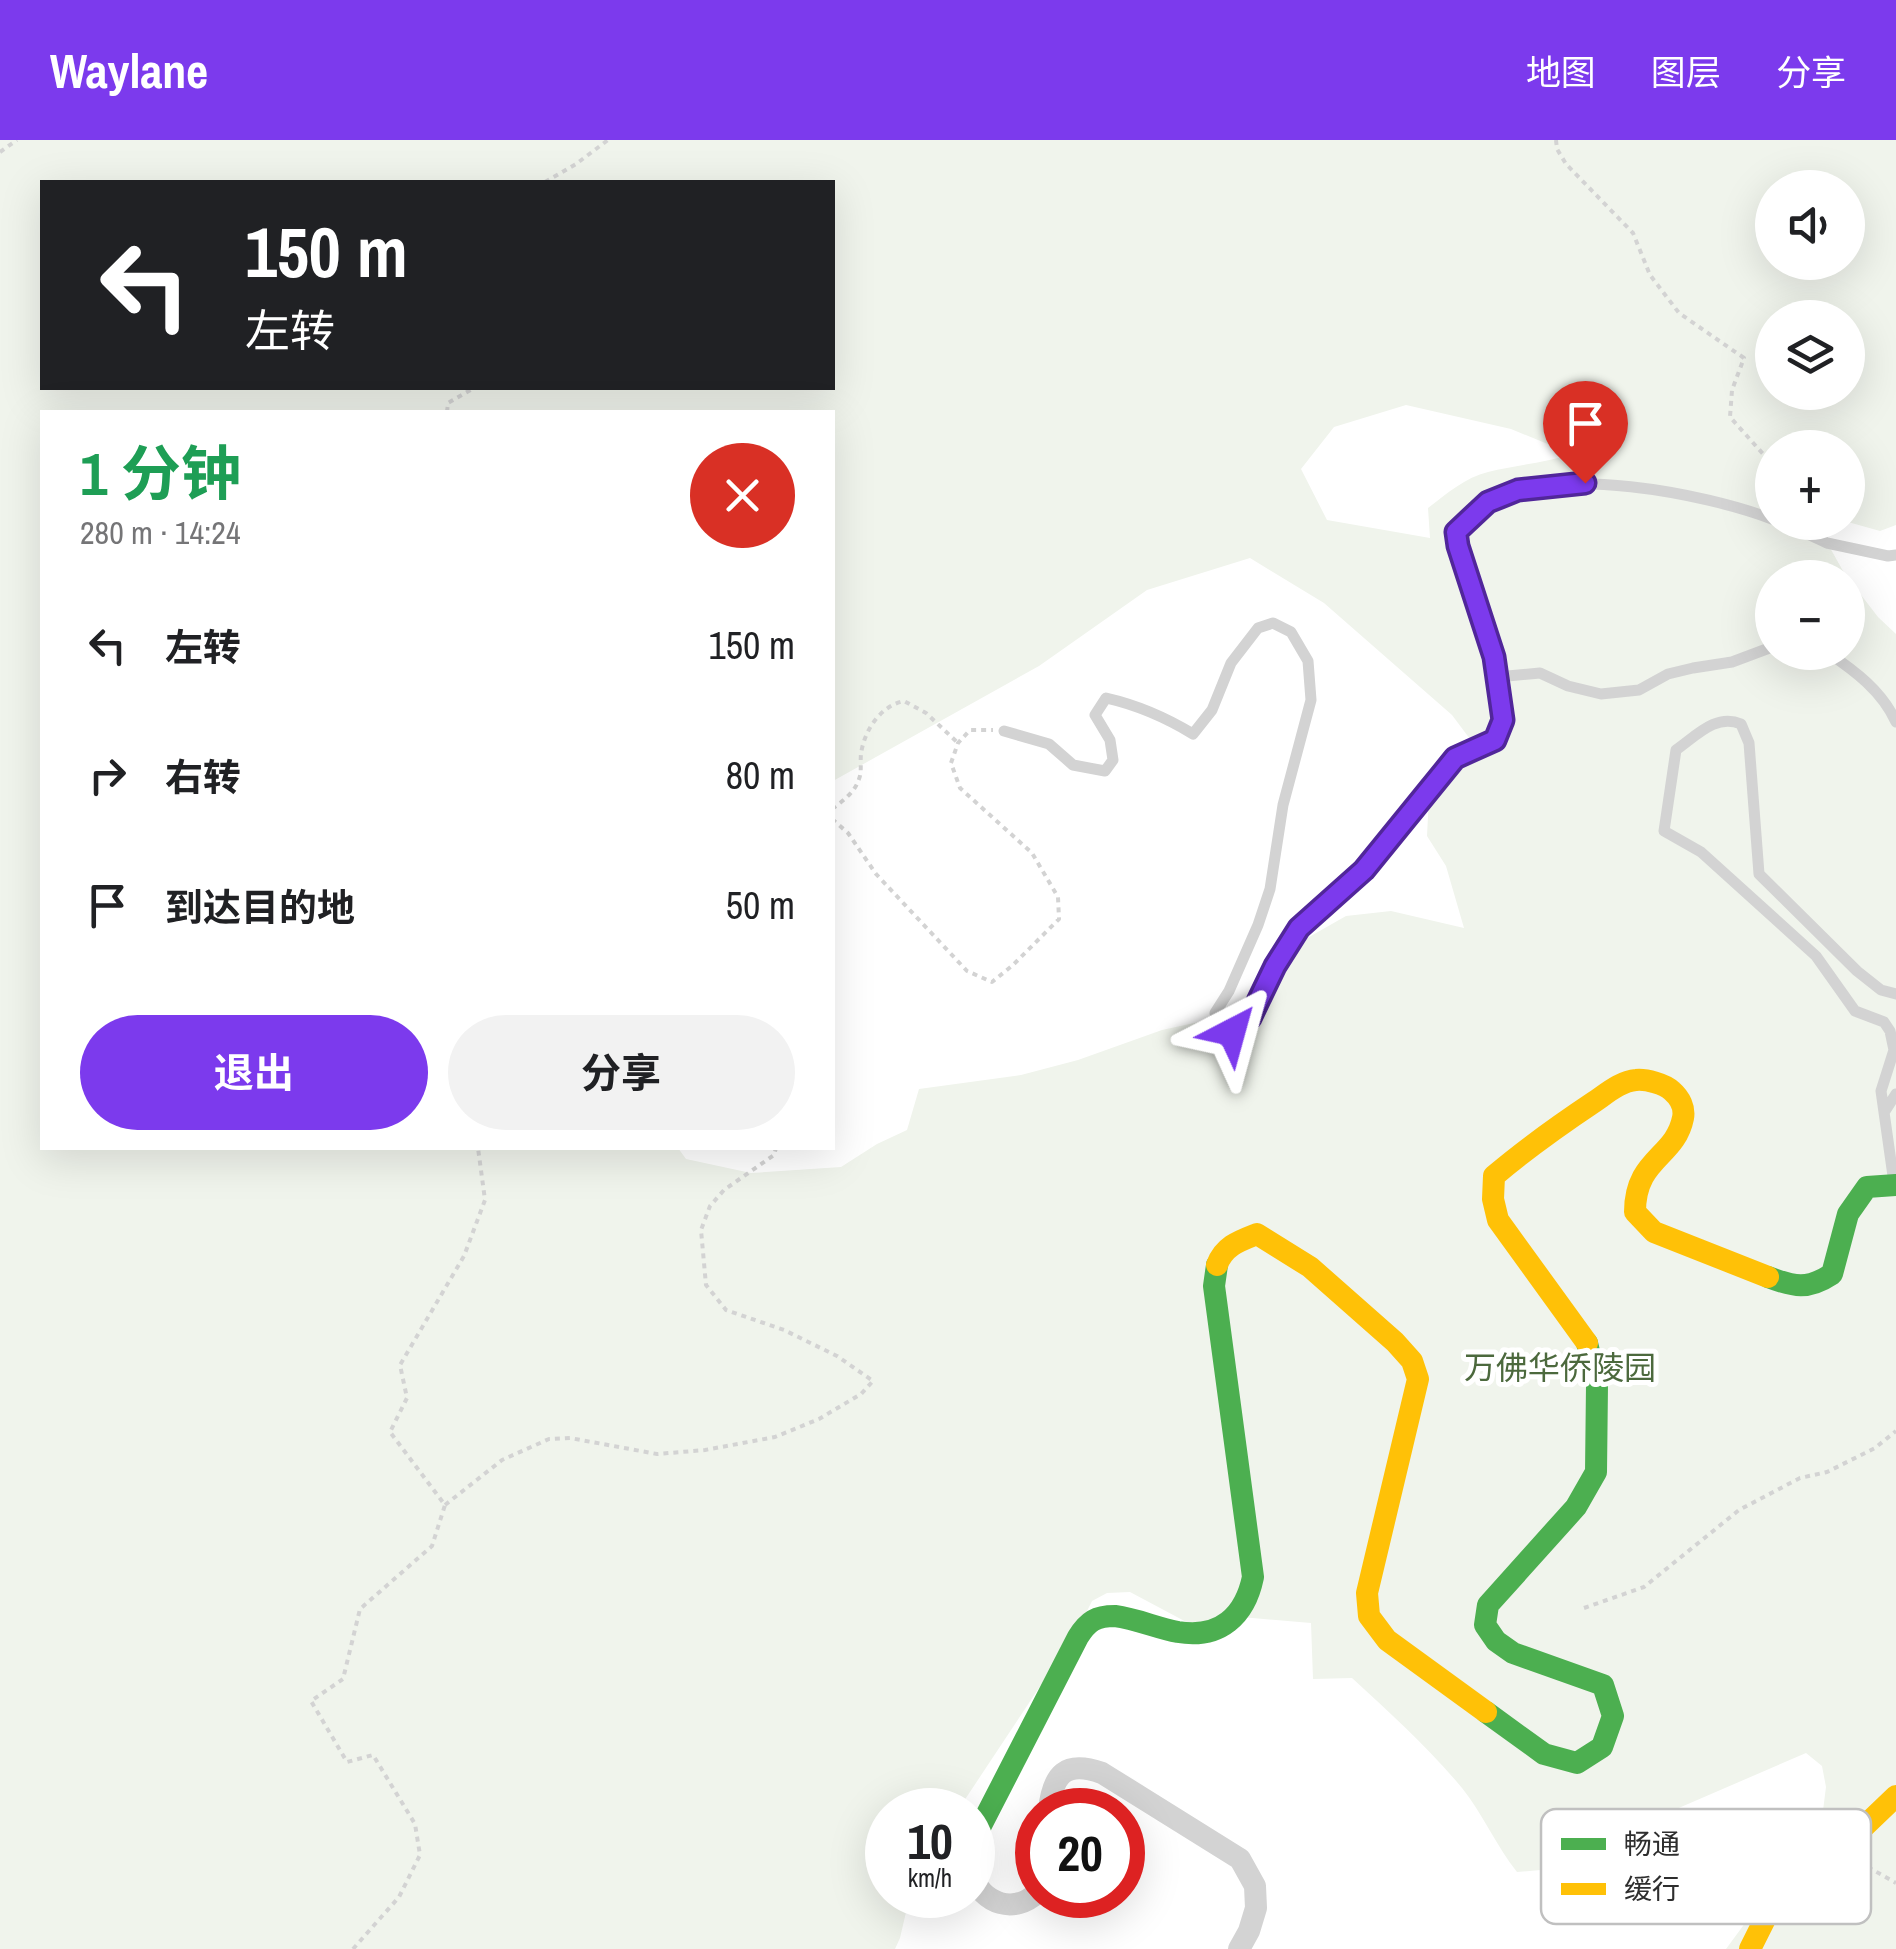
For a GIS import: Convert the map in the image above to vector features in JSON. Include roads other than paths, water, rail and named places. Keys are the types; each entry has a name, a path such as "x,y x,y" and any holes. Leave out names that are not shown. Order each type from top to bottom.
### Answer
{"street":[{"path":"995,1798 1089,1621 1119,1617 1189,1633 1224,1625 1249,1600 1253,1577 1214,1286 1215,1266 1226,1247 1257,1234 1282,1248 1324,1280 1412,1362 1418,1379 1367,1593 1370,1616 1387,1640 1544,1754 1577,1762 1602,1747 1613,1716 1603,1685 1513,1653 1496,1641 1486,1626 1488,1606 1576,1508 1596,1472 1597,1385 1587,1343 1498,1220 1493,1199 1494,1176 1534,1140 1614,1088 1635,1080 1667,1086 1680,1098 1684,1115 1676,1138 1640,1180 1635,1192 1635,1212 1654,1232 1790,1286 1817,1284 1832,1274 1848,1214 1867,1187 1895,1185"},
{"path":"1052,1788 1065,1771 1085,1767 1125,1788"},
{"path":"1871,1820 1896,1796"},
{"path":"1145,1800 1240,1859 1255,1886 1256,1908 1238,1949"},
{"path":"1750,1949 1762,1924"}],"lane":[{"path":"1004,730 1049,744 1074,765 1105,772 1113,760 1110,740 1095,715 1106,698 1129,703 1193,734 1212,710 1231,663 1258,628 1273,623 1291,632 1308,660 1311,700 1283,805 1270,889 1258,925 1215,1013 1218,1024 1232,1032 1250,1018 1299,928 1364,870 1455,758 1495,740 1503,720 1494,657 1456,532 1488,502 1518,490 1585,483 1660,491 1755,513"},
{"path":"1819,540 1896,556"},
{"path":"1497,677 1540,672 1568,686 1601,694 1639,690 1668,674 1732,662 1755,653"},
{"path":"1853,670 1888,704 1896,722"},
{"path":"1895,1185 1881,1092 1894,1050 1890,1032 1884,1022 1854,1011 1816,956 1701,852 1664,831 1676,750 1716,722 1729,718 1740,724 1749,744 1760,874 1857,971 1881,990 1896,994"},
{"path":"1885,1111 1896,1094"}],"park label":[{"name":"万佛华侨陵园","path":"1560,1368"}]}
